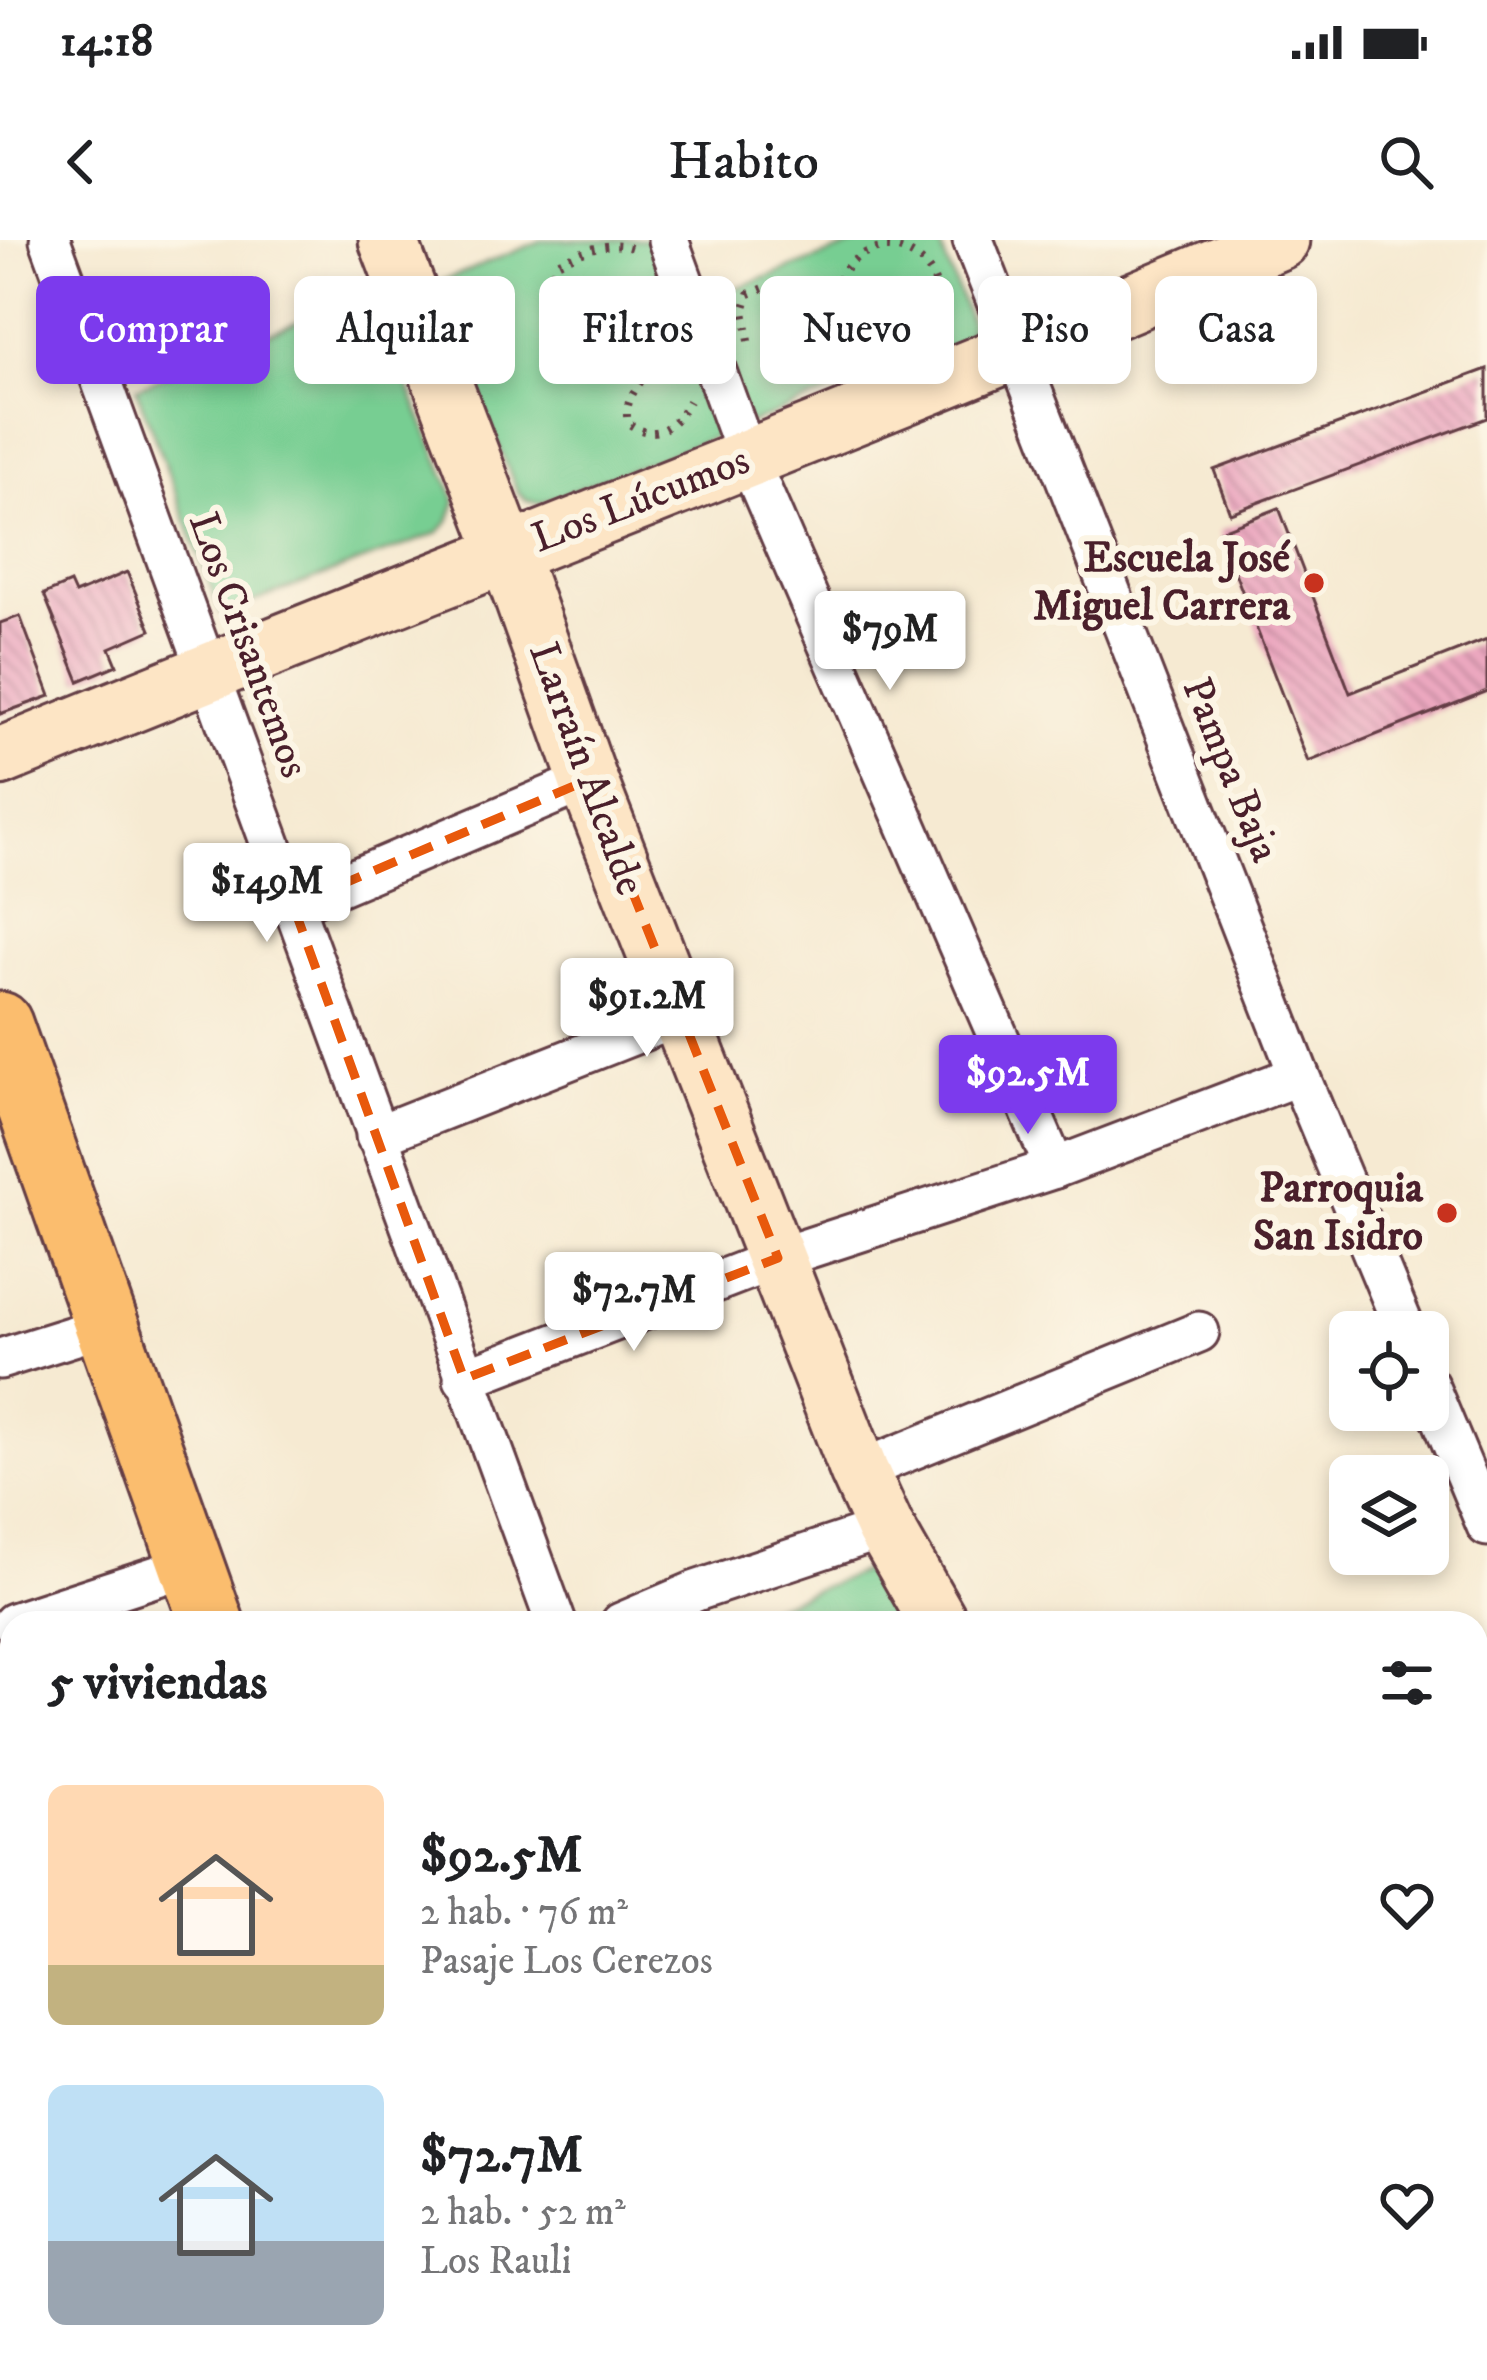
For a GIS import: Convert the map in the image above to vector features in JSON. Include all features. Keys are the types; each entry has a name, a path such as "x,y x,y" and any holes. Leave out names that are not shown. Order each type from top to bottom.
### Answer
{"main road":[{"path":"0,1024 11,1094 105,1326 208,1611"}],"street":[{"name":"Los Crisantemos","path":"50,240 551,1611"},
{"name":"Larraín Alcalde","path":"388,240 588,780 859,1471 932,1611"},
{"name":"Pampa Baja","path":"973,240 986,276"},
{"name":"Los Lúcumos","path":"1131,304 1280,240"},
{"path":"651,245 748,458 1054,1168"},
{"name":"Los Lúcumos","path":"0,757 978,368"},
{"name":"Pampa Baja","path":"1027,384 1299,1075 1397,1311"},
{"path":"293,904 588,780"},
{"path":"376,1136 680,1016"},
{"path":"464,1379 778,1258 1054,1168 1299,1075"},
{"path":"0,1359 105,1326"},
{"path":"859,1471 1199,1332"},
{"path":"1447,1431 1487,1526"},
{"path":"649,1611 885,1528"},
{"path":"49,1611 191,1565"}],"path":[{"path":"556,276 557,263 606,241 651,245"},
{"path":"904,249 920,258 938,286 935,319 913,344 898,349 865,346 851,336 839,317 837,288 843,272 870,250 904,249"},
{"path":"749,356 744,311 749,294 760,290"},
{"path":"640,384 625,412 628,423 638,430 659,431 679,421 691,399 691,384"}],"highlighted area":[{"path":"588,780 778,1258 464,1379 293,905"}],"green space":[{"path":"543,240 650,240 665,276 539,276 539,384 736,384 736,288 760,279 760,384 854,384 540,503 527,501 518,493 473,384 515,384 515,276 454,276"},
{"path":"868,240 938,240 952,276 769,276"},
{"path":"954,281 971,324 966,338 957,345"},
{"path":"294,323 294,384 407,384 456,501 449,521 438,533 221,614 136,388 146,384 270,384 270,333"},
{"path":"884,1563 910,1611 761,1611"}],"building":[{"path":"1487,369 1487,418 1230,513 1214,470"},
{"path":"1279,508 1350,693 1487,639 1487,691 1308,762 1219,531"},
{"path":"127,572 151,630 110,648 117,665 79,681 44,594 70,583 75,594"},
{"path":"20,616 50,696 0,714 0,623"}],"place":[{"name":"Escuela José Miguel Carrera","path":"1314,583"},
{"name":"Parroquia San Isidro","path":"1447,1213"}]}
